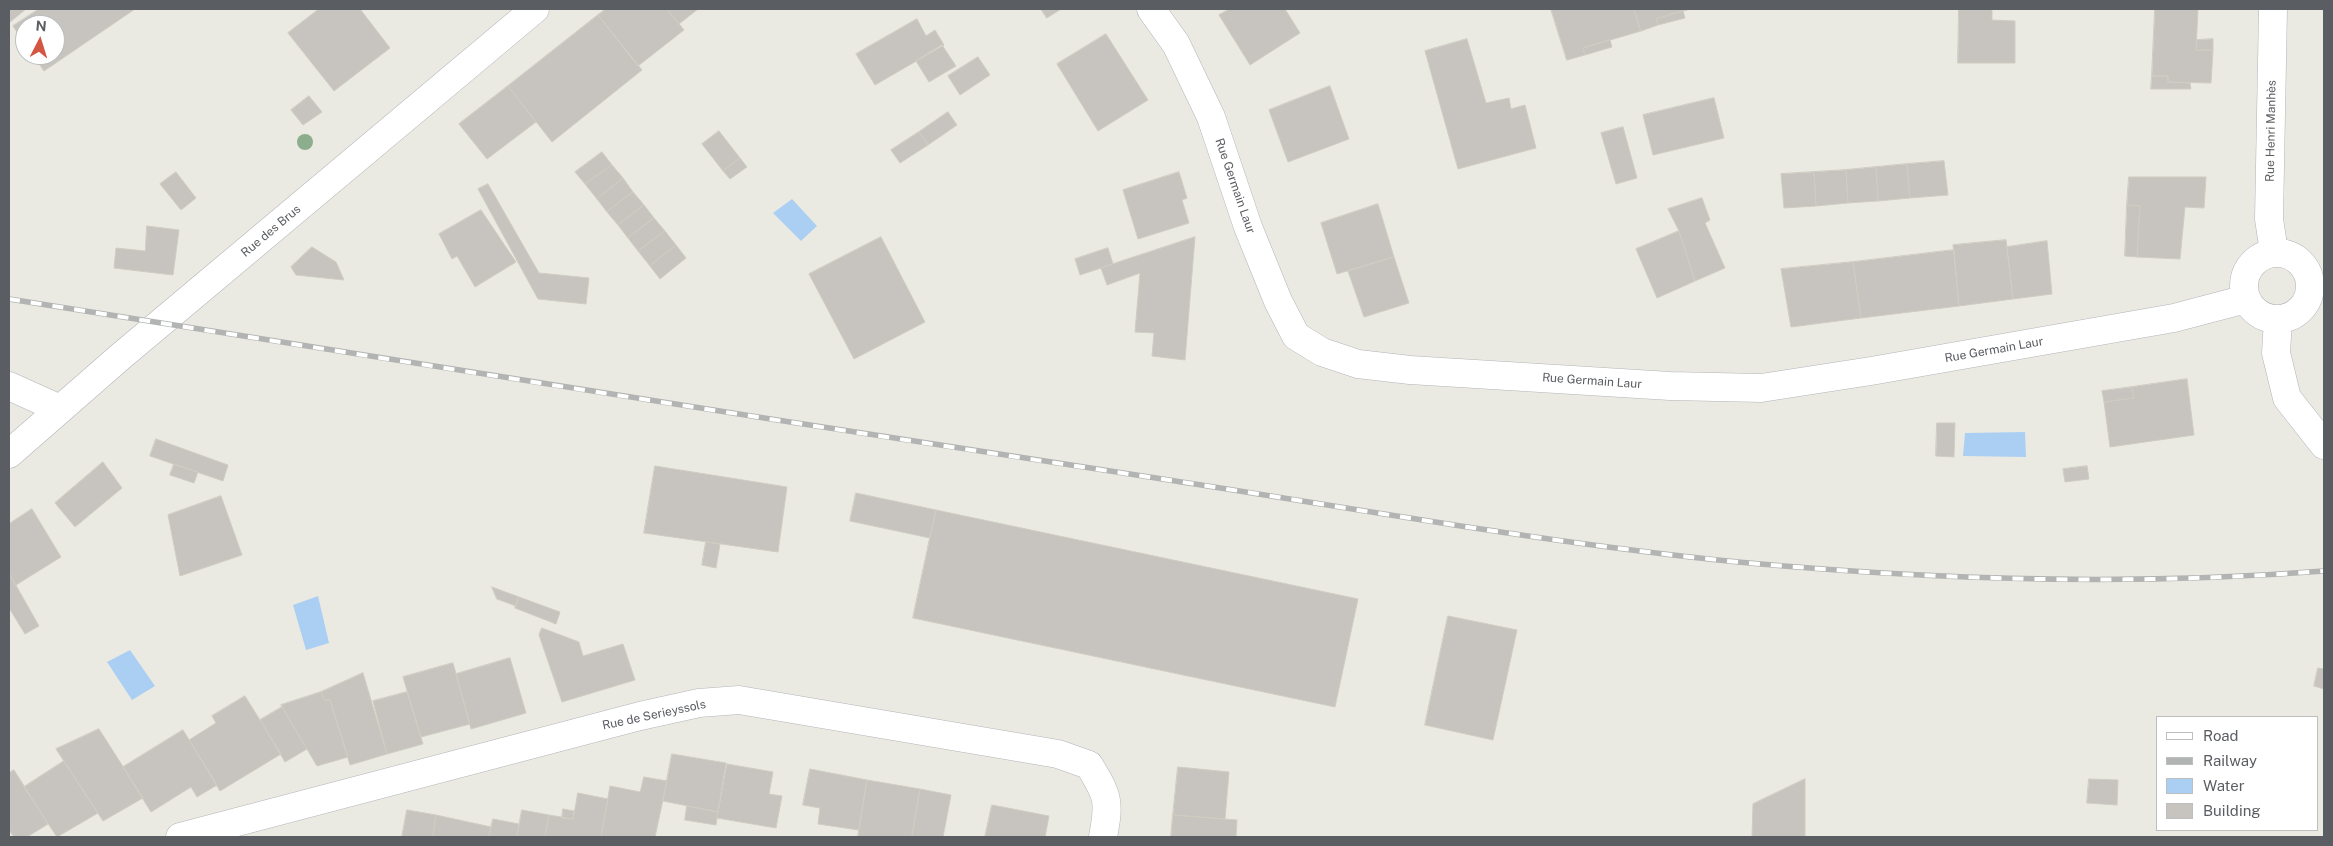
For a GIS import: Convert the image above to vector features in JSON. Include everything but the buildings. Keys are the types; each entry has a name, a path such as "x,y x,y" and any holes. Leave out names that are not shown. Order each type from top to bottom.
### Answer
{"street":[{"name":"Rue des Brus","path":"9,454 535,9"},
{"name":"Rue Germain Laur","path":"1151,9 1176,44 1211,117 1248,227 1278,301 1296,336 1322,352 1358,364 1410,370 1670,386 1761,388 1871,371 2174,318 2246,299"},
{"name":"Rue Henri Manhès","path":"2273,9 2269,219 2274,252"},
{"path":"2274,252 2289,255 2302,264 2317,280 2306,303 2298,312 2288,318 2268,318 2259,314 2246,299 2244,278 2248,268 2264,255 2274,252"},
{"path":"2278,319 2276,353 2287,398 2324,445"},
{"path":"9,386 60,409"},
{"name":"Rue de Serieyssols","path":"180,837 640,716 699,703 739,700 1058,754 1089,765 1105,792 1107,815 1103,837"}],"water":[{"path":"792,199 817,226 801,241 773,213"},
{"path":"2025,432 2026,457 1963,456 1965,433"},
{"path":"318,596 329,643 306,650 293,605"},
{"path":"130,650 155,686 132,700 107,662"}],"railway":[{"path":"9,299 1453,525 1666,554 1811,568 1958,577 2031,579 2178,578 2324,571"}]}
